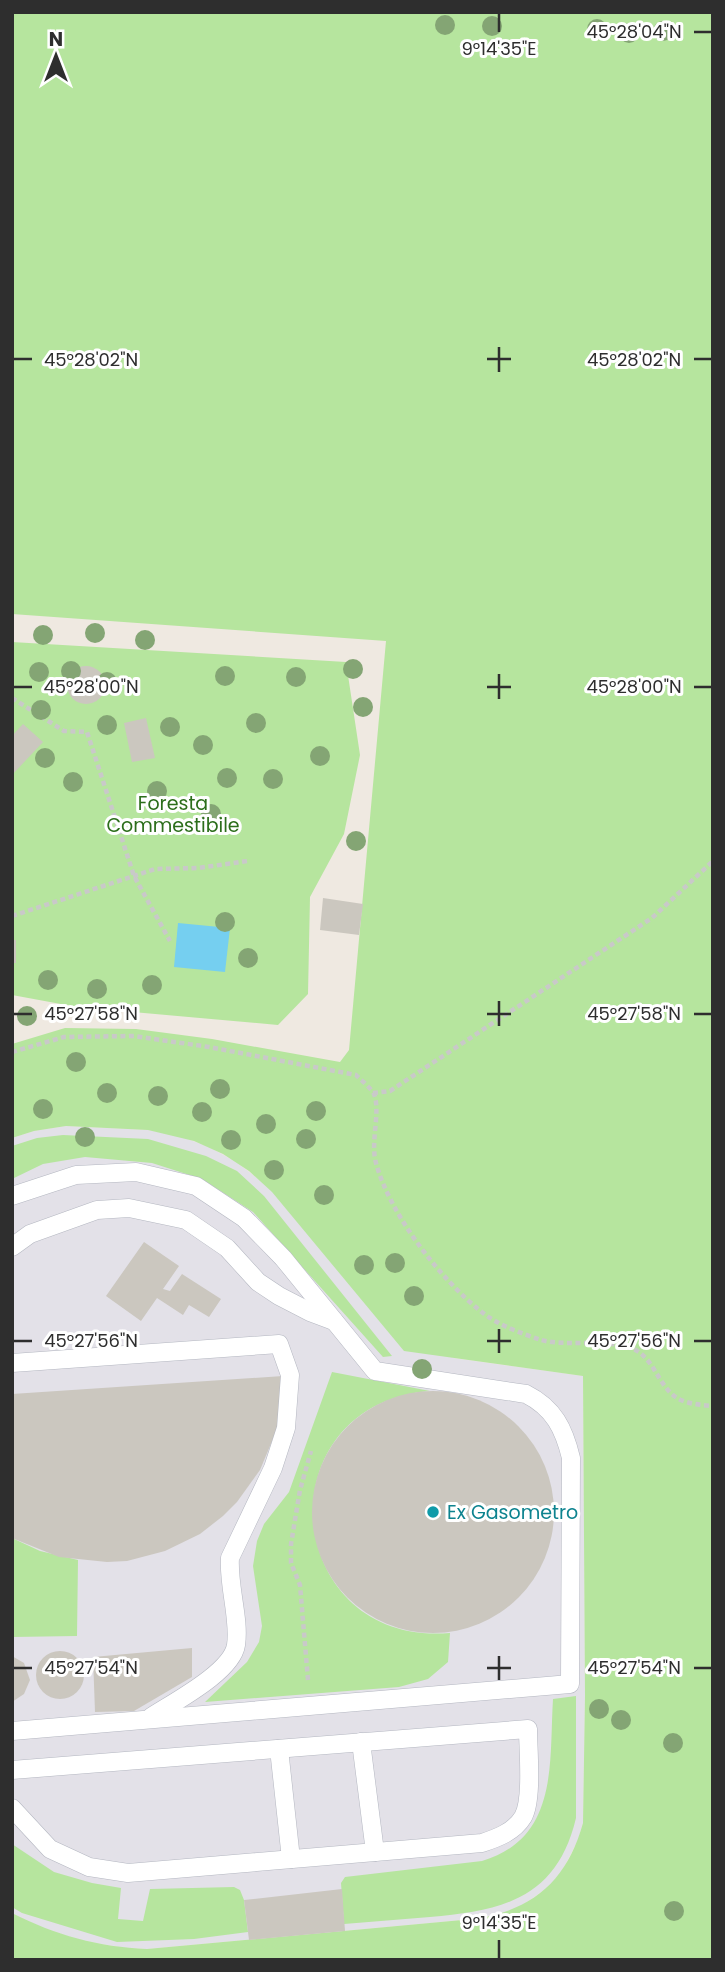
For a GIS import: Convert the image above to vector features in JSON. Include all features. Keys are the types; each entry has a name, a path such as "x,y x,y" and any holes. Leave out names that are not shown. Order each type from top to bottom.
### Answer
{"lane":[{"path":"12,1196 75,1175 88,1174 136,1172 196,1186 244,1218 284,1258 375,1371 526,1394 537,1399 554,1415 565,1435 571,1458 570,1684 12,1731"},
{"path":"12,1247 30,1234 97,1210 129,1208 186,1220 227,1248 258,1282 310,1312 334,1321"},
{"path":"12,1363 279,1344 290,1375 286,1428 273,1468 230,1558 236,1647 222,1669 148,1719"},
{"path":"12,1770 528,1729 529,1789 524,1816 505,1835 482,1843 128,1873 89,1867 50,1849 12,1808"},
{"path":"361,1742 375,1852"},
{"path":"279,1749 291,1859"}],"path":[{"path":"12,698 64,730 87,732 134,876 170,941"},
{"path":"12,916 155,869 198,868 248,861"},
{"path":"373,1093 390,1091 652,918 713,861"},
{"path":"12,1052 64,1037 134,1036 209,1047 356,1075 373,1093 376,1101 373,1139 376,1162 383,1182 413,1236 458,1290 485,1315 544,1340 607,1342 634,1349 650,1362 662,1384 679,1399 713,1406"},
{"path":"310,1706 300,1586 291,1563 290,1544 300,1489 311,1451"}],"shaded area":[{"path":"66,1126 148,1130 179,1136 209,1147 236,1162 261,1181 453,1358 583,1376 583,1823 578,1840 562,1871 551,1885 523,1905 507,1912 473,1919 147,1949 79,1940 35,1925 12,1913 12,1138"}],"green space":[{"path":"12,12 713,12 713,1960 12,1960 12,1913 44,1928 78,1938 112,1946 147,1949 473,1919 513,1909 544,1890 557,1877 576,1843 583,1823 585,1696 583,1376 404,1351 272,1192 249,1171 223,1154 194,1141 148,1130 66,1126 12,1138 12,1044 65,1028 136,1029 212,1039 340,1062 349,1050 386,641 12,614"},
{"name":"Foresta Commestibile","path":"12,642 346,662 360,755 344,834 310,897 308,994 278,1025 77,1007 12,995"},
{"path":"63,1135 148,1139 206,1156 237,1171 264,1196 392,1356 383,1357 253,1212 202,1179 152,1163 85,1157 43,1164 12,1179 12,1146 37,1138"},
{"path":"332,1372 430,1391 375,1406 338,1437 318,1477 314,1522 325,1566 352,1603 394,1627 450,1633 448,1662 428,1679 399,1687 205,1702 247,1662 259,1642 262,1626 253,1566 257,1541 264,1524 289,1492"},
{"path":"12,1538 40,1551 78,1560 77,1636 12,1637"},
{"path":"576,1696 576,1818 567,1845 541,1883 503,1904 481,1910 344,1924 341,1883 345,1877 482,1861 507,1850 525,1835 537,1817 545,1795 553,1699"},
{"path":"12,1844 54,1872 121,1888 118,1919 143,1921 150,1889 234,1887 240,1890 244,1900 248,1932 194,1939 117,1942 22,1913 12,1907"}],"water":[{"path":"178,923 230,928 225,972 174,967"}],"building":[{"path":"86,666 99,672 105,685 99,698 86,704 73,698 67,685 73,672"},
{"path":"146,718 155,758 132,762 124,723"},
{"path":"23,724 43,742 12,775 12,736"},
{"path":"323,898 363,904 359,935 320,930"},
{"path":"12,940 16,940 16,963 12,963"},
{"path":"144,1242 179,1266 163,1289 170,1291 182,1274 221,1299 209,1317 189,1305 183,1315 157,1298 141,1321 106,1296"},
{"path":"283,1376 280,1415 260,1470 237,1502 200,1534 165,1551 127,1561 107,1562 59,1557 12,1538 12,1394"},
{"name":"Ex Gasometro","path":"421,1391 445,1391 490,1405 519,1426 534,1445 545,1466 552,1488 552,1536 545,1558 534,1579 519,1598 490,1619 468,1628 445,1633 421,1633 376,1619 356,1606 339,1589 326,1569 317,1547 312,1524 312,1500 326,1455 339,1435 356,1418 376,1405 398,1396"},
{"path":"192,1648 192,1677 134,1711 95,1712 93,1657"},
{"path":"60,1651 77,1658 84,1675 77,1692 60,1699 43,1692 36,1675 43,1658"},
{"path":"12,1656 24,1663 30,1680 24,1694 12,1702"},
{"path":"342,1889 345,1931 249,1940 244,1900"}],"place":[{"name":"Ex Gasometro","path":"433,1512"}]}
